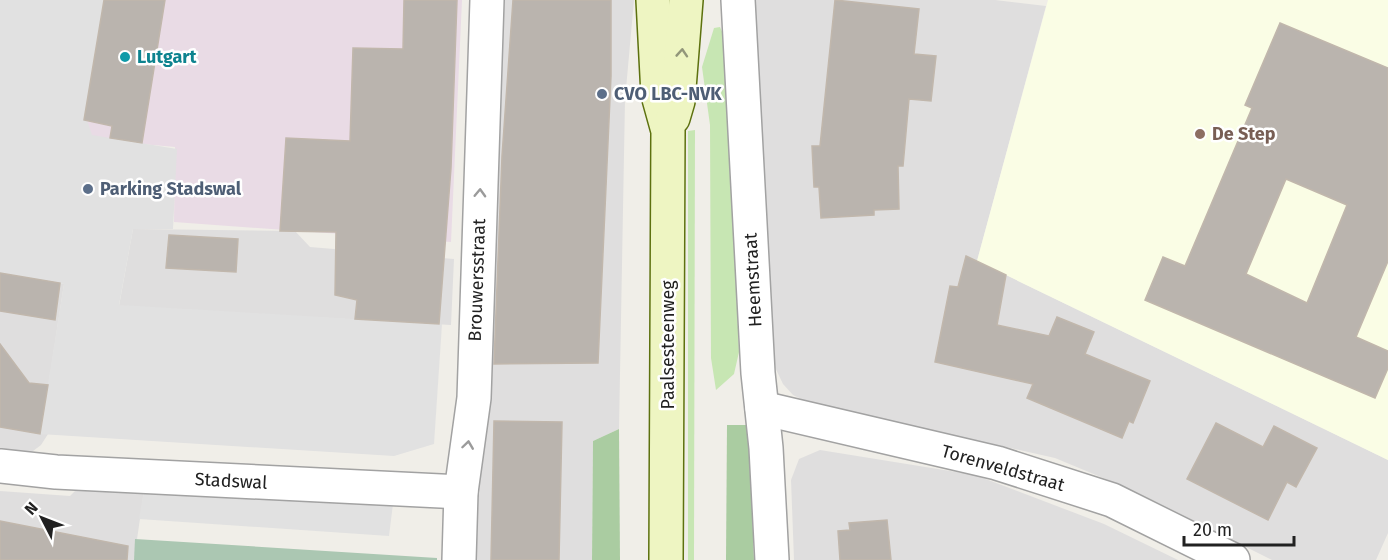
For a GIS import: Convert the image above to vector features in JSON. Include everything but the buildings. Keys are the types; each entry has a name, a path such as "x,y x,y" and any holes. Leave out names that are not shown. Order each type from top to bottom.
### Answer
{"street":[{"name":"Brouwersstraat","path":"459,560 461,492 474,398 487,0"},
{"name":"Paalsesteenweg","path":"653,0 658,94 668,131 666,560"},
{"name":"Paalsesteenweg","path":"668,131 678,101 686,0"},
{"name":"Heemstraat","path":"738,0 772,560"},
{"name":"Torenveldstraat","path":"762,408 997,462 1112,500 1233,560"},
{"name":"Stadswal","path":"0,466 56,472 461,492"}],"shaded area":[{"name":"Parking Stadswal","path":"0,0 104,0 85,114 92,135 177,149 173,229 133,229 119,305 442,324 434,444 394,456 40,434 64,284 0,273"},
{"name":"Lutgart","path":"101,0 462,0 451,242 174,222 175,147 76,138"},
{"path":"503,0 634,0 625,100 619,429 593,441 592,560 475,560"},
{"path":"751,0 995,0 1046,6 977,261 1388,460 1388,533 1376,560 1272,560 1132,490 1055,458 807,402 793,395 783,384 773,363"},
{"name":"De Step","path":"1048,0 1388,0 1388,460 977,261"},
{"path":"133,229 295,231 310,247 454,259 451,325 119,306"},
{"path":"0,273 64,284 41,433 48,434 41,445 29,454 0,452"},
{"path":"820,450 975,475 1104,524 1178,560 794,560 791,480 799,459"},
{"path":"80,486 144,491 134,560 0,560 0,491 70,496"},
{"path":"144,491 393,504 389,536 139,519"},
{"path":"135,539 437,558 437,560 134,560"}],"green space":[{"path":"720,27 726,41 739,352 734,374 716,390 711,358 710,125 702,67 714,28"},
{"path":"695,130 694,560 688,560 688,131"},
{"path":"727,425 749,425 754,560 726,560"},
{"path":"619,429 620,560 592,560 593,441"}],"place":[{"name":"Lutgart","path":"125,57"},
{"name":"CVO LBC-NVK","path":"602,94"},
{"name":"De Step","path":"1200,134"},
{"name":"Parking Stadswal","path":"88,189"}]}
